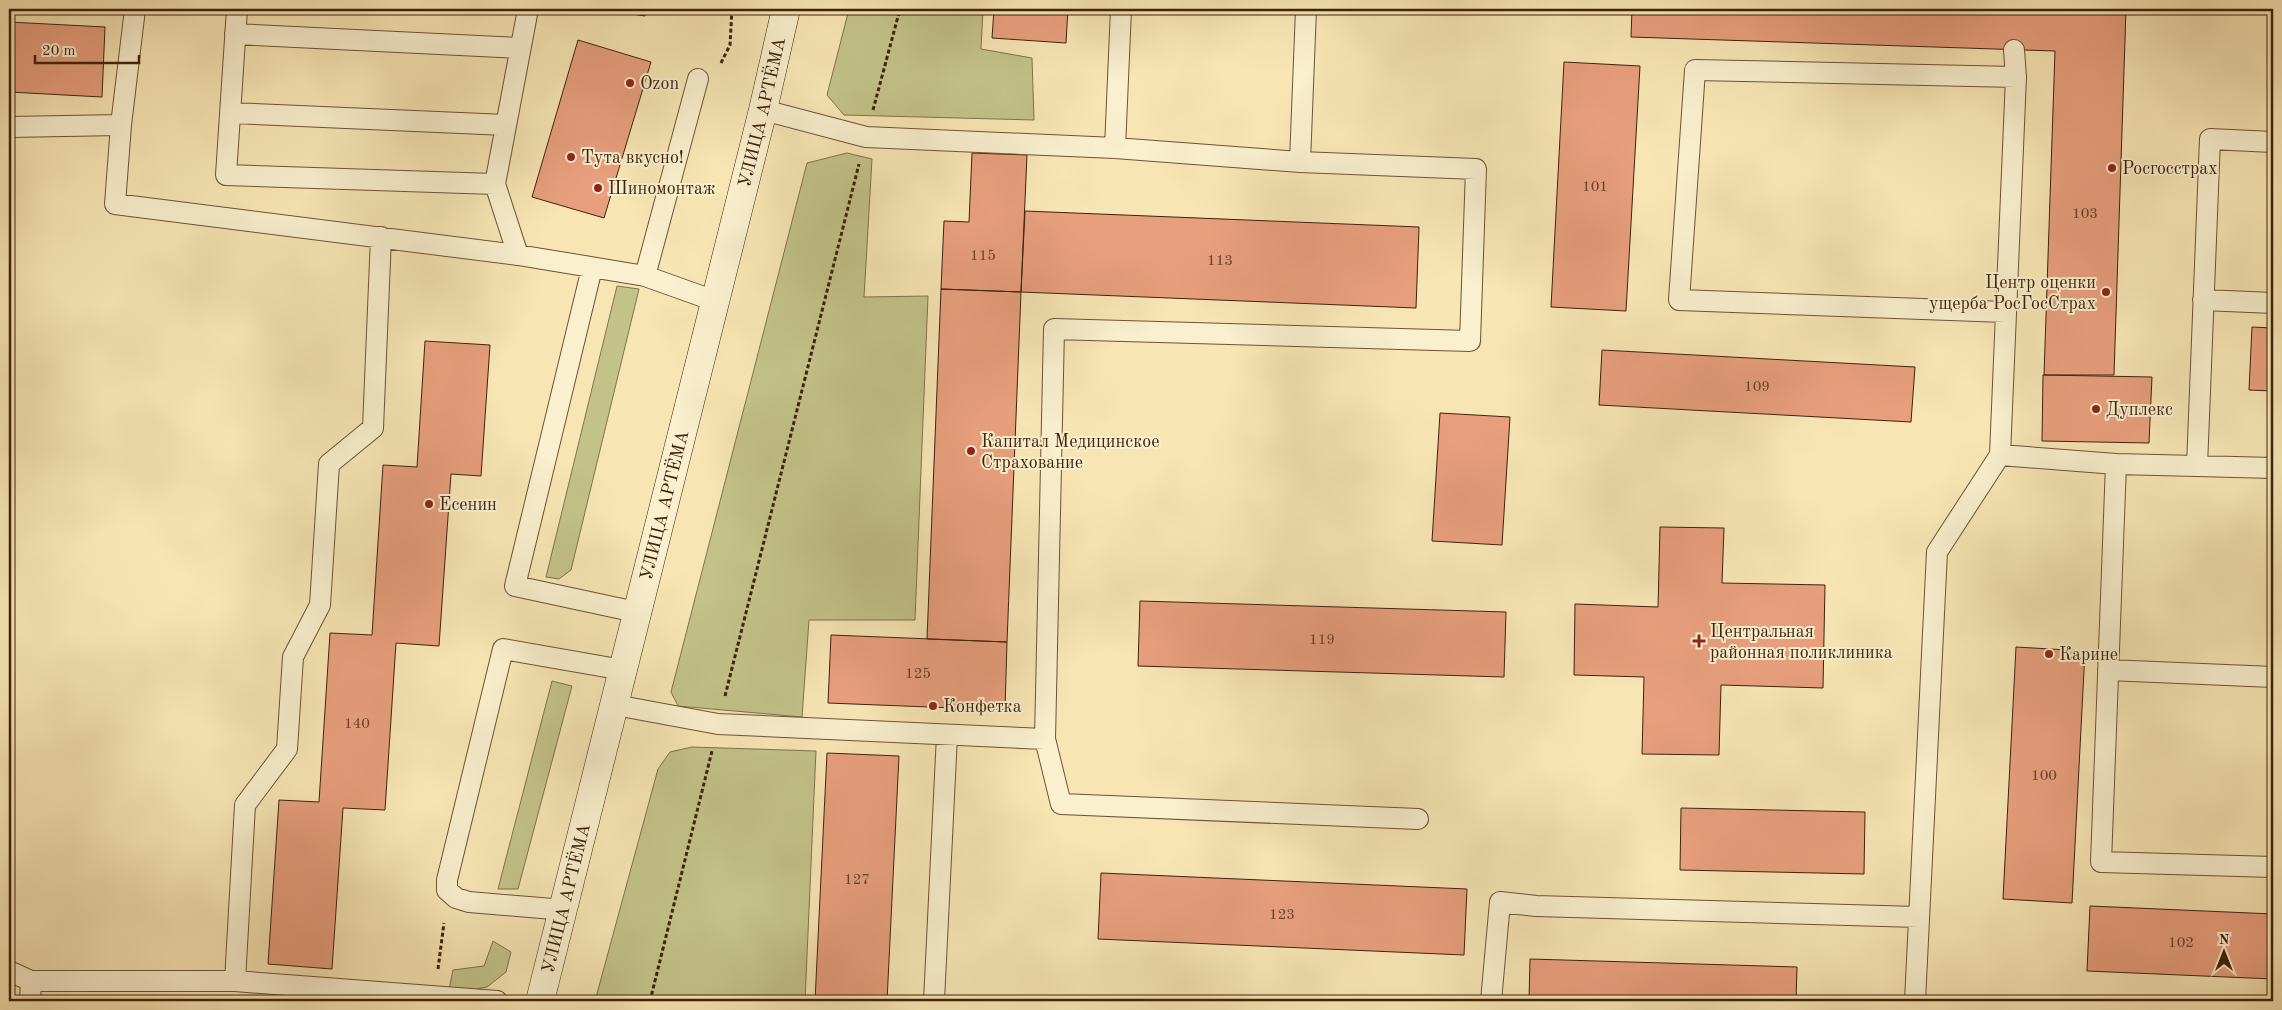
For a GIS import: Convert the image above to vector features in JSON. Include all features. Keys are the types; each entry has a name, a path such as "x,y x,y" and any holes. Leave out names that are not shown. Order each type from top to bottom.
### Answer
{"main road":[{"name":"УЛИЦА АРТЁМА","path":"540,1001 565,910 636,612 764,110 786,9"}],"lane":[{"path":"136,9 121,125 115,204 518,254 645,276 715,301"},
{"path":"238,9 235,34 232,113 226,175 495,184"},
{"path":"518,254 495,184 528,9"},
{"path":"1115,148 1121,9"},
{"path":"1300,162 1306,9"},
{"path":"235,34 520,48"},
{"path":"1915,1001 1937,552 2000,455 2016,77 2014,50"},
{"path":"2005,312 1679,300 1695,70 2016,77"},
{"path":"645,276 698,79"},
{"path":"764,110 866,137 1115,148 1300,162 1476,169 1470,341 1054,329 1045,739 1061,804 1418,819"},
{"path":"232,113 506,125"},
{"path":"9,127 121,125"},
{"path":"2197,466 2210,138 2273,142"},
{"path":"235,981 245,805 287,749 293,657 320,605 329,464 372,428 381,237"},
{"path":"592,268 515,586 636,612"},
{"path":"2203,300 2273,303"},
{"path":"2000,455 2116,464 2273,468"},
{"path":"2116,464 2101,862 2273,867"},
{"path":"565,910 469,902 456,898 447,890 447,880 503,649 623,670"},
{"path":"2108,670 2273,677"},
{"path":"615,705 718,724 1045,739"},
{"path":"934,1001 947,735"},
{"path":"1491,1001 1500,902 1536,906 1918,917"},
{"path":"9,971 31,981 235,981 497,1001"},
{"path":"30,1001 31,981"}],"path":[{"path":"698,79 718,70 730,45 732,9"},
{"path":"650,1001 718,724 900,9"},
{"path":"435,996 447,890"}],"green space":[{"path":"849,9 983,9 981,49 1032,58 1034,120 844,115 827,95"},
{"path":"847,153 872,159 864,297 928,296 915,620 809,620 802,717 678,706 671,692 807,163"},
{"path":"617,286 639,289 571,570 559,579 546,577"},
{"path":"552,681 572,686 518,889 498,889"},
{"path":"692,747 816,751 805,1001 595,1001 658,769 670,752"},
{"path":"493,941 511,952 506,972 487,987 448,994 453,970 484,966"}],"building":[{"path":"599,9 646,9 645,16"},
{"path":"994,9 1068,9 1066,43 992,38"},
{"path":"1632,9 2126,9 2114,375 2044,375 2055,51 1631,37"},
{"path":"9,22 105,27 102,97 9,92"},
{"path":"578,40 651,62 604,218 532,197"},
{"path":"1564,62 1640,66 1626,311 1551,307"},
{"path":"972,153 1027,155 1021,292 941,289 944,221 969,222"},
{"path":"1025,211 1419,227 1416,308 1021,292"},
{"path":"941,289 1021,292 1007,642 927,639"},
{"path":"2252,327 2273,328 2273,391 2249,390"},
{"path":"425,341 490,345 481,476 451,474 439,646 396,643 385,810 343,808 332,969 268,964 279,800 319,802 330,633 372,635 383,465 417,467"},
{"path":"1602,350 1915,367 1911,422 1599,405"},
{"name":"Дуплекс","path":"2043,375 2152,377 2149,443 2042,441"},
{"path":"1440,413 1510,417 1502,545 1432,541"},
{"name":"Центральная районная поликлиника","path":"1660,527 1724,528 1722,583 1825,585 1823,688 1721,685 1719,755 1642,754 1644,677 1574,675 1575,604 1658,607"},
{"path":"1140,601 1506,612 1504,677 1138,666"},
{"path":"831,635 1007,642 1005,710 828,703"},
{"path":"2016,647 2085,651 2072,903 2003,899"},
{"path":"827,753 899,756 887,1001 815,1001"},
{"path":"1681,808 1865,812 1864,874 1680,870"},
{"path":"1101,873 1467,889 1464,955 1098,939"},
{"path":"2090,906 2273,914 2273,979 2087,971"},
{"path":"1530,959 1797,967 1796,1001 1529,1001"}],"place":[{"name":"Ozon","path":"630,83"},
{"name":"Тута вкусно!","path":"571,157"},
{"name":"Росгосстрах","path":"2112,168"},
{"name":"Шиномонтаж","path":"598,188"},
{"name":"Центр оценки ущерба РосГосСтрах","path":"2106,292"},
{"name":"Дуплекс","path":"2096,409"},
{"name":"Капитал Медицинское Страхование","path":"971,451"},
{"name":"Есенин","path":"429,504"},
{"name":"Центральная районная поликлиника","path":"1699,641"},
{"name":"Карине","path":"2049,654"},
{"name":"Конфетка","path":"933,706"}]}
